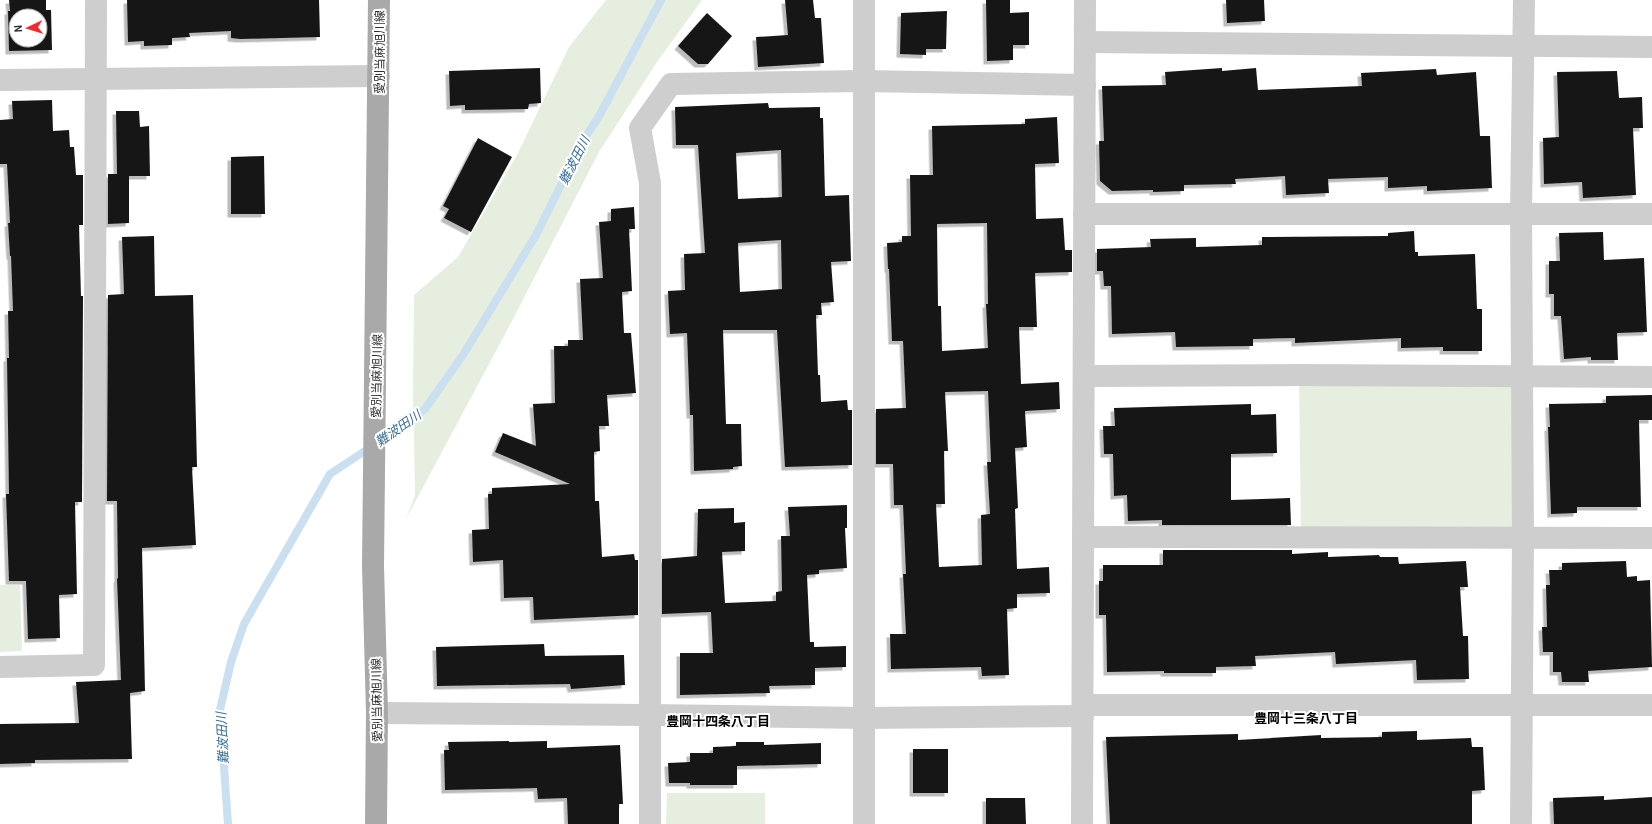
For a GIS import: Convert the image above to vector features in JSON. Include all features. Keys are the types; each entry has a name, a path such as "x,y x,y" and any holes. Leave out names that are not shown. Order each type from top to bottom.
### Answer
{"main road":[{"name":"愛別当麻旭川線","path":"376,824 377,713 373,566 379,0"}],"street":[{"path":"0,667 94,665 96,0"},
{"path":"864,0 864,824"},
{"path":"1082,824 1085,0"},
{"path":"1521,824 1523,537 1521,213 1524,0"},
{"path":"1085,42 1652,47"},
{"path":"0,80 379,76"},
{"path":"650,824 650,183 640,128 671,84 864,81 1085,84"},
{"path":"1084,214 1652,214"},
{"path":"1084,376 1652,377"},
{"path":"1084,537 1652,538"},
{"path":"377,713 864,718 1083,711 1522,704 1652,705"}],"green space":[{"path":"606,0 702,0 657,62 599,152 510,325 406,519 415,495 413,391 414,295 458,257 517,155 569,47"},
{"path":"1299,375 1522,376 1523,537 1301,537"},
{"path":"0,585 20,585 22,651 0,652"},
{"path":"667,793 765,793 765,824 666,824"}],"building":[{"path":"9,0 46,0 46,8 10,8"},
{"path":"127,0 319,0 320,37 240,39 231,38 231,31 189,33 190,37 172,38 172,45 144,46 144,41 128,42"},
{"path":"785,0 813,0 815,18 821,18 824,63 758,67 756,37 788,35"},
{"path":"986,0 1010,0 1010,13 1029,12 1029,45 1013,45 1013,60 987,61"},
{"path":"1226,0 1264,0 1265,21 1227,23"},
{"path":"48,10 51,10 52,50 9,51 9,48 48,48"},
{"path":"947,11 946,49 926,49 926,55 900,54 901,13"},
{"path":"707,13 732,36 708,64 698,64 678,46"},
{"path":"540,68 541,103 529,104 528,109 465,110 465,105 450,106 449,71"},
{"path":"1222,68 1222,71 1256,68 1258,90 1362,86 1361,73 1436,69 1437,75 1476,72 1480,136 1490,136 1492,188 1427,191 1427,186 1388,188 1388,177 1328,179 1329,193 1286,195 1285,176 1235,179 1236,184 1184,185 1184,191 1153,192 1153,190 1112,191 1100,181 1099,141 1104,141 1102,86 1166,85 1165,72"},
{"path":"1617,71 1619,98 1642,97 1643,128 1633,128 1636,195 1583,198 1582,182 1544,184 1543,138 1559,137 1557,72"},
{"path":"52,100 53,131 69,130 70,147 74,147 76,175 83,175 83,225 79,225 81,296 83,296 82,502 75,502 77,594 59,595 60,638 28,639 26,581 9,581 6,494 9,494 7,358 9,358 8,311 13,311 8,223 10,223 7,164 0,164 0,120 13,119 12,101"},
{"path":"768,103 769,108 820,107 820,118 823,118 825,196 849,195 851,261 831,262 834,302 821,303 822,315 816,315 818,375 820,375 821,402 847,400 848,410 852,410 852,465 785,467 777,330 723,330 726,424 741,424 742,466 733,467 733,469 694,471 693,415 690,415 687,333 670,334 668,291 685,290 684,254 705,253 698,145 676,145 675,107","holes":["781,150 782,197 738,199 736,153","781,240 782,289 740,292 738,243"]},
{"path":"116,111 139,111 140,127 149,126 150,176 129,176 129,223 108,224 108,174 117,174"},
{"path":"1057,117 1059,163 1035,164 1036,219 1063,218 1065,250 1072,250 1072,272 1035,273 1037,327 1019,327 1021,384 1059,382 1060,409 1025,411 1027,447 1015,448 1018,508 1015,509 1017,569 1049,567 1050,593 1017,594 1017,608 1007,609 1009,675 982,676 981,667 891,669 890,634 906,634 903,574 906,574 903,505 894,505 893,464 876,464 876,409 906,408 903,341 892,341 887,243 902,242 902,236 911,236 910,175 933,175 932,126 1025,124 1025,119","holes":["987,223 988,304 986,304 988,348 942,351 941,306 938,306 937,224","988,391 991,462 987,462 990,514 981,515 982,565 939,567 936,504 945,504 944,451 948,451 945,392"]},
{"path":"478,138 512,157 471,232 444,218 449,209 443,206"},
{"path":"264,156 265,214 231,214 231,157"},
{"path":"634,207 635,229 629,229 632,291 622,292 624,333 631,333 636,393 607,395 609,426 599,426 600,451 594,452 595,501 599,501 602,557 634,554 635,560 638,560 638,615 534,620 533,597 504,598 503,560 473,562 472,530 489,529 488,494 492,494 492,488 570,484 495,452 503,433 536,446 533,404 555,403 554,346 568,346 568,340 583,340 580,279 603,278 599,222 611,221 611,209"},
{"path":"1414,231 1415,252 1418,252 1418,256 1475,254 1477,309 1482,309 1482,351 1443,351 1443,347 1401,348 1401,338 1295,343 1295,338 1253,339 1253,346 1176,347 1175,332 1112,334 1111,286 1104,286 1103,271 1097,271 1097,249 1151,247 1150,239 1196,238 1196,247 1262,245 1262,237 1388,236 1388,233"},
{"path":"1603,232 1604,260 1644,258 1647,332 1617,333 1618,360 1591,360 1591,357 1564,359 1561,316 1554,316 1554,294 1549,294 1549,261 1560,261 1559,233"},
{"path":"154,236 155,296 193,295 197,467 192,467 196,545 142,548 145,691 130,693 132,759 35,760 35,763 0,764 0,724 79,723 76,682 121,680 117,579 117,501 107,501 108,295 124,294 122,237"},
{"path":"1652,395 1652,420 1639,420 1641,507 1577,507 1577,513 1551,514 1548,427 1550,427 1549,404 1606,403 1606,396"},
{"path":"1251,404 1251,415 1276,414 1277,453 1231,454 1231,500 1290,498 1291,525 1162,525 1162,520 1128,521 1127,495 1114,496 1113,454 1104,454 1103,426 1115,426 1114,408"},
{"path":"847,505 847,528 845,528 847,568 819,570 819,574 807,575 810,642 814,642 814,647 846,646 846,667 815,668 815,685 769,686 770,693 680,695 680,653 713,653 711,612 662,614 662,559 697,556 698,509 734,508 734,523 745,522 745,551 722,552 725,603 776,601 776,592 782,591 781,536 790,536 788,507"},
{"path":"1163,550 1292,550 1292,554 1328,552 1328,557 1379,555 1380,557 1398,557 1399,564 1466,561 1468,587 1460,587 1463,636 1468,636 1469,679 1417,680 1416,660 1336,664 1335,652 1255,656 1256,666 1216,667 1216,673 1164,673 1164,671 1107,672 1106,615 1099,615 1099,581 1103,581 1103,565 1163,565"},
{"path":"1626,561 1627,577 1637,576 1637,581 1650,580 1652,667 1588,671 1589,682 1562,682 1561,672 1553,672 1553,652 1543,652 1542,627 1547,627 1546,585 1550,585 1549,570 1562,570 1562,563"},
{"path":"544,644 545,656 624,655 625,685 571,689 570,684 437,686 436,647"},
{"path":"1417,731 1417,740 1471,738 1472,747 1483,747 1485,790 1472,791 1472,824 1110,824 1106,737 1238,734 1238,740 1321,735 1321,738 1382,737 1382,732"},
{"path":"547,741 547,748 620,745 623,804 619,804 619,824 568,824 567,798 538,799 537,788 445,790 444,750 449,750 448,742"},
{"path":"736,742 764,742 764,745 821,743 821,764 737,766 737,785 690,785 690,783 669,783 668,763 690,762 690,753 713,753 713,747 736,746"},
{"path":"913,749 948,749 948,793 913,793"},
{"path":"1604,796 1604,800 1652,797 1652,824 1554,824 1553,798"},
{"path":"986,798 1025,798 1026,824 986,824"}],"waterway":[{"name":"難波田川","path":"228,824 220,710 231,662 244,624 330,474 425,409 463,355 536,235 584,139 598,118 661,0"}],"district":[{"name":"豊岡十三条八丁目","path":"1306,718"},
{"name":"豊岡十四条八丁目","path":"718,721"}]}
